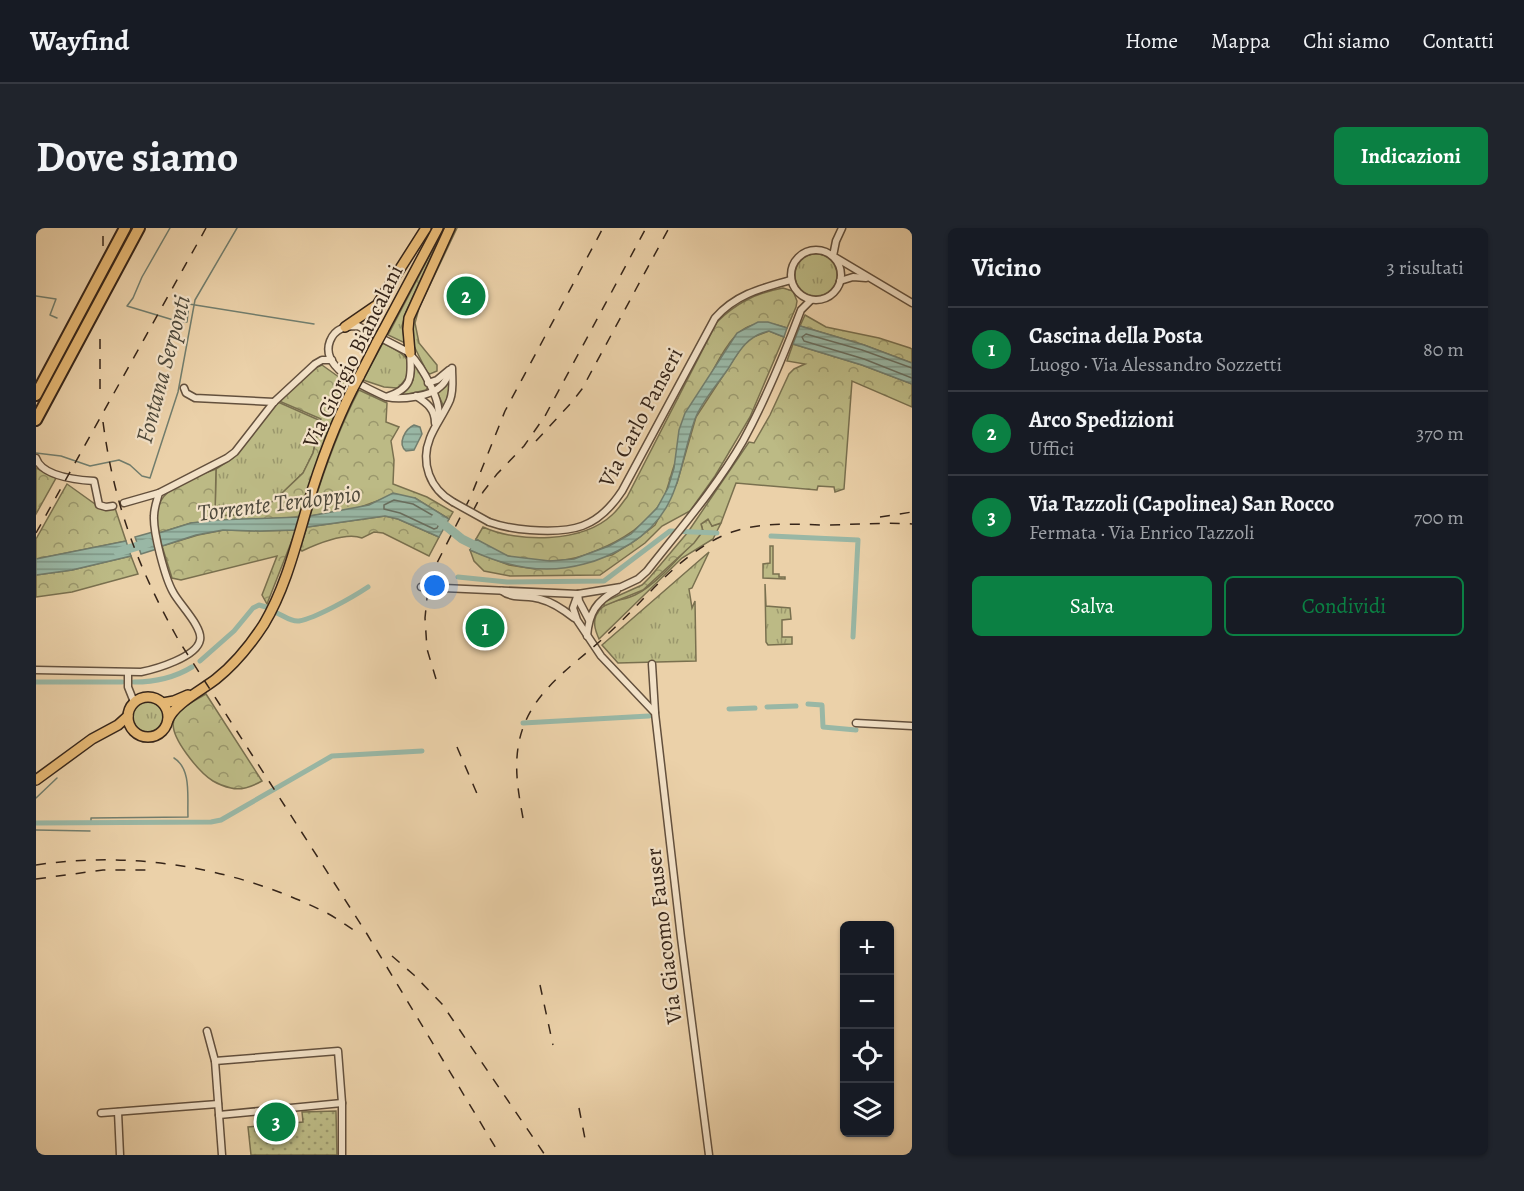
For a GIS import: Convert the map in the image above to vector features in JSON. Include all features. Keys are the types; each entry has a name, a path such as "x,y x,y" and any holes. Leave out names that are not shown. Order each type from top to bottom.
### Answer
{"highway":[{"path":"36,395 125,228"},
{"path":"36,420 140,228"}],"main road":[{"path":"345,327 377,305 426,228"},
{"name":"Via Giorgio Biancalani","path":"204,688 232,664 257,634 275,603 291,561 320,465 339,417 438,228"},
{"path":"410,353 409,318 450,228"},
{"path":"162,703 178,700 204,688"},
{"path":"81,748 121,731 128,730 142,736 156,736 161,732 175,708 204,688"},
{"path":"36,780 98,736 118,725 128,716 134,702 145,697 152,697 162,703 166,708 168,720"},
{"path":"128,716 131,729 136,733"}],"street":[{"path":"800,294 811,300 823,299 831,295 840,281 840,268 833,256 842,228"},
{"path":"821,250 836,241"},
{"path":"800,314 800,294 792,280 792,268 799,256 813,250 821,250 833,256 912,303"},
{"path":"840,281 863,277 877,283"},
{"name":"Via Carlo Panseri","path":"410,353 433,391 440,411 426,453 428,473 438,491 489,522 512,529 561,532 584,526 602,515 615,502 716,318 726,306 746,294 792,280"},
{"path":"587,637 589,620 596,606 606,596 647,572 699,506 742,442 764,400 800,314 811,300"},
{"path":"386,397 396,394 409,382 410,353 363,328 345,327 335,333 329,348 332,360 342,373 386,397 397,399 433,391 443,385 452,368"},
{"path":"124,503 159,493 227,458 235,452 274,402 315,364 322,360 332,360"},
{"path":"428,383 437,380 452,368"},
{"name":"Via Carlo Panseri","path":"435,426 450,401 454,386 452,368"},
{"path":"184,388 186,393 195,398 274,402"},
{"path":"416,396 429,405 435,418 435,426"},
{"path":"36,458 41,467 71,480 94,481 99,505 113,506"},
{"path":"36,670 128,673 153,669 174,662 193,650 200,641 199,631 171,590 154,526 153,514 159,493"},
{"path":"421,587 578,594 621,587"},
{"path":"501,590 507,595 543,599 577,620"},
{"path":"578,594 573,608 587,637 601,656 655,713"},
{"path":"578,594 579,601 589,620"},
{"name":"Via Giacomo Fauser","path":"652,664 655,713 681,939 709,1155"},
{"path":"128,673 128,687 134,702"},
{"path":"856,723 912,726"},
{"path":"207,1031 215,1061 222,1155"},
{"path":"215,1061 338,1051 342,1103 342,1155"},
{"path":"219,1115 342,1103"},
{"path":"101,1113 218,1104"},
{"path":"118,1112 120,1155"}],"green space":[{"path":"444,228 406,312 402,326 405,343 388,335"},
{"path":"454,228 457,228 419,308 415,323 419,343 437,365 437,371 430,374 414,346 411,322"},
{"path":"816,254 831,260 837,275 831,290 816,296 801,290 795,275 801,260"},
{"path":"783,288 793,291 797,301 787,328 771,324 755,324 744,329 723,352 703,391 663,498 642,524 605,547 576,558 557,561 527,560 508,556 476,539 483,527 514,536 531,538 567,535 584,531 612,515 627,497 717,322 747,300"},
{"path":"805,315 826,327 879,338 910,348 912,349 912,363 864,345 800,326"},
{"path":"769,331 784,337 750,417 715,476 690,511 662,526 645,543 600,575 510,576 484,571 474,561 470,550 509,565 535,569 612,555 636,540 655,525 677,483 696,417 741,348 750,338"},
{"path":"383,343 400,353 408,361 408,374 397,388 384,387 363,380"},
{"path":"793,344 862,365 912,384 912,407 852,381 844,489 835,492 834,487 818,486 817,490 736,483 721,523 712,526 708,519 701,524 703,531 694,543 643,590 604,606 604,602 642,585 650,577 688,532 749,442 754,443 789,374 805,364 787,361"},
{"path":"322,365 350,385 300,517 191,523 159,533 156,519 163,497 181,483 192,478 216,469 215,516 238,515 262,510 303,473 313,453 321,419 279,401"},
{"path":"414,366 428,387 426,390 404,395 403,393 413,380"},
{"path":"448,381 451,382 451,392 444,407 437,392"},
{"path":"359,390 387,403 386,422 399,427 391,441 394,460 393,484 427,497 453,512 449,519 415,498 380,500 355,509 310,516 331,452"},
{"path":"278,402 321,421 313,453 303,473 262,510 238,515 215,516 216,469 233,458"},
{"path":"36,468 56,478 36,514"},
{"path":"67,484 102,509 115,508 126,541 36,559 36,539"},
{"path":"385,516 398,519 439,537 429,556 383,533 374,532 362,538 340,538 302,551 300,549 307,527"},
{"path":"709,519 712,526 721,523 713,539 682,558 599,639 595,622 596,615 601,608 635,595 653,583 703,531 701,524"},
{"path":"224,530 296,530 267,604 262,595 277,556 181,580 172,578 162,546"},
{"path":"770,546 773,546 773,574 779,574 779,577 785,577 785,579 763,578 763,564 770,563"},
{"path":"709,552 692,588 689,589 692,608 695,601 696,661 618,663 602,645"},
{"path":"131,556 138,574 72,592 36,597 36,575 72,570"},
{"path":"765,584 766,606 790,608 791,619 782,620 782,637 792,637 792,644 768,645 766,642"},
{"path":"206,694 262,781 239,789 229,788 207,777 186,754 173,727 174,720 179,712"},
{"path":"147,700 158,705 163,716 158,727 147,732 136,727 131,716 136,705"},
{"path":"336,1111 337,1155 251,1155 248,1127 303,1122 302,1112"}],"water":[{"path":"758,322 768,322 787,328 784,337 769,331 761,333 749,340 740,350 698,412 675,489 659,518 647,532 630,544 602,558 555,569 512,565 470,550 476,539 508,556 550,561 574,559 609,546 631,534 657,508 668,488 674,468 679,430 685,413 737,333"},
{"path":"800,326 864,345 912,363 912,384 862,365 793,344"},
{"path":"414,425 420,427 422,434 414,450 406,451 402,445 403,437"},
{"path":"393,493 415,498 449,519 439,537 398,519 385,516 307,527 310,516 369,505"},
{"path":"300,517 296,530 223,530 196,535 162,546 159,533 191,523 216,520"},
{"path":"153,532 157,549 141,554 135,537"},
{"path":"126,541 131,556 72,570 36,575 36,559"}],"waterway":[{"path":"170,228 127,306 180,322 187,322 189,304 314,324"},
{"name":"Fontana Serponti","path":"36,453 61,456 90,466 119,460 130,465 142,476 150,478 178,392 195,300 237,228"},
{"path":"36,296 56,299 50,315 57,318"},
{"name":"Torrente Terdoppio","path":"436,518 462,539 484,550"},
{"path":"458,577 507,582 604,581 670,531 717,533"},
{"path":"771,536 858,540 853,637"},
{"name":"Torrente Terdoppio","path":"118,552 148,543"},
{"path":"277,613 293,621 299,621 334,607 368,587"},
{"path":"200,661 234,631 253,608 259,605 266,607"},
{"path":"134,682 164,679 192,667"},
{"path":"36,682 122,682"},
{"path":"808,704 822,705 823,727 856,730"},
{"path":"767,707 796,706"},
{"path":"729,709 755,708"},
{"path":"523,723 649,716"},
{"path":"36,823 211,822 221,820 332,756 422,751"},
{"path":"91,821 91,818 188,817 186,776 184,769 174,758"},
{"path":"36,798 57,778"},
{"path":"36,830 90,831"}],"railway":[{"path":"103,228 103,246"},
{"path":"36,533 206,228"},
{"path":"436,679 427,649 425,618 428,588 437,563 471,496 505,411 603,228"},
{"path":"473,511 483,492 524,446 545,416 646,228"},
{"path":"536,441 582,389 669,228"},
{"path":"100,333 100,389"},
{"path":"103,422 121,509 140,562 164,614 367,934 500,1155"},
{"path":"880,517 912,512"},
{"path":"523,818 517,760 520,737 531,710 550,685 610,632 666,576 697,550 732,532 765,525 912,524"},
{"path":"457,747 478,796"},
{"path":"36,865 110,860 184,866 256,884 291,897 329,914 360,934"},
{"path":"36,879 103,870 146,870"},
{"path":"392,956 442,1004 545,1155"},
{"path":"540,985 553,1045"},
{"path":"579,1108 586,1144"}],"place":[{"name":"Arco Spedizioni","path":"466,296"},
{"name":"Cascina della Posta","path":"485,628"},
{"name":"Via Tazzoli (Capolinea) San Rocco","path":"276,1122"}]}
